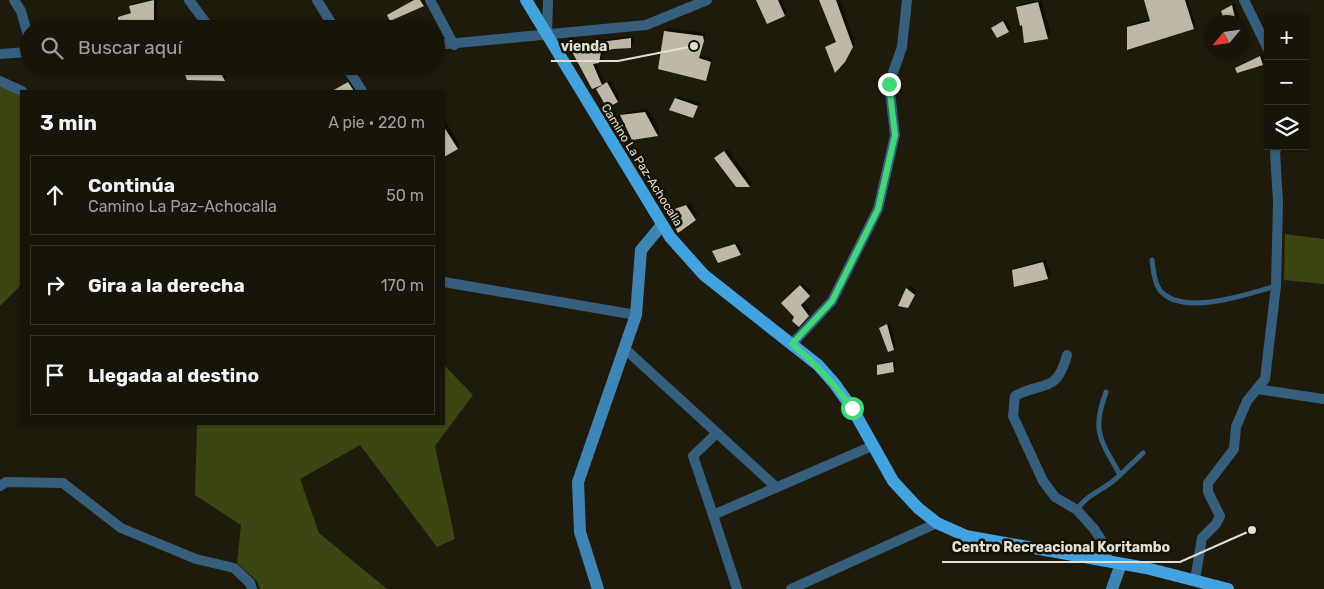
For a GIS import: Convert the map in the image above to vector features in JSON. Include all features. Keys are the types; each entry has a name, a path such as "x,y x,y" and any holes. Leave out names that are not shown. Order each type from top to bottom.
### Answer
{"main road":[{"name":"Camino La Paz-Achocalla","path":"526,0 661,226 704,275 818,365 852,408 893,481 918,508 937,523 966,536 1121,564 1228,589"},
{"path":"598,589 580,532 578,482 636,315 640,250 661,226"},
{"path":"1112,589 1121,564"}],"street":[{"path":"14,0 21,11 24,20"},
{"path":"189,0 204,20"},
{"path":"317,0 329,20"},
{"path":"430,0 441,20"},
{"path":"547,34 548,0"},
{"path":"445,45 481,39 646,26 707,0"},
{"path":"792,344 832,301 878,209 895,135 889,84 902,47 907,0"},
{"path":"1244,0 1264,41"},
{"path":"445,28 454,45"},
{"path":"0,54 20,53"},
{"path":"352,75 361,90"},
{"path":"0,81 20,90"},
{"path":"1196,580 1202,538 1216,524 1220,516 1208,492 1208,483 1234,449 1236,428 1247,401 1265,380 1276,286 1278,202 1276,150"},
{"path":"445,282 636,315"},
{"path":"624,348 776,487"},
{"path":"1067,355 1063,372 1058,378 1043,388 1015,396 1013,416 1045,486 1055,496 1077,510 1094,529 1107,549 1107,562"},
{"path":"1257,389 1324,398"},
{"path":"717,433 693,456 737,589"},
{"path":"713,515 872,446"},
{"path":"0,486 6,482 63,483 121,528 196,559 234,568 250,582 252,589"},
{"path":"791,589 937,523"}],"lane":[{"path":"1152,260 1156,284 1160,291 1172,301 1192,303 1230,299 1276,286"},
{"path":"1106,392 1098,413 1097,424 1100,436 1120,475"},
{"path":"1077,510 1082,501 1112,484 1143,453"}],"green space":[{"path":"0,81 20,91 20,286 0,306"},
{"path":"1285,234 1324,239 1324,284 1284,280"},
{"path":"445,366 473,395 435,446 455,539 437,547 360,445 300,479 319,533 387,589 260,589 257,581 237,563 241,525 195,495 197,425 445,425"}],"building":[{"path":"154,0 154,20 118,20 118,17 131,13 129,6"},
{"path":"414,0 420,0 424,6 392,20 390,20 387,15"},
{"path":"756,0 778,0 785,16 767,24"},
{"path":"819,0 836,0 853,47 845,62 835,73 825,47 836,42"},
{"path":"1144,0 1185,0 1194,29 1127,50 1127,27 1150,21"},
{"path":"1038,2 1048,39 1024,43 1022,25 1020,26 1016,7"},
{"path":"1232,5 1234,15 1222,15 1221,11"},
{"path":"1003,21 1009,32 997,38 991,28"},
{"path":"664,31 703,36 704,41 699,58 711,62 706,81 658,69"},
{"path":"631,38 631,48 601,52 599,63 593,64 602,85 592,89 569,46"},
{"path":"1260,56 1263,65 1237,73 1235,68"},
{"path":"185,75 222,75 225,81 187,80"},
{"path":"348,82 353,90 334,90"},
{"path":"607,82 618,102 607,108 596,89"},
{"path":"675,98 698,106 693,118 669,110"},
{"path":"645,112 658,136 632,140 620,115"},
{"path":"445,129 458,149 445,156"},
{"path":"724,151 750,187 736,187 714,158"},
{"path":"686,205 696,220 678,233 666,212"},
{"path":"735,244 741,255 718,263 712,251"},
{"path":"1043,262 1048,279 1014,287 1012,270"},
{"path":"800,285 810,296 801,305 809,316 799,327 792,321 794,317 781,303"},
{"path":"906,288 915,295 908,308 898,306"},
{"path":"887,324 894,350 888,352 879,328"},
{"path":"893,362 894,372 877,375 877,365"}],"place":[{"name":"vienda","path":"694,46"},
{"name":"Centro Recreacional Koritambo","path":"1252,530"}],"route":[{"path":"852,408 818,365 792,344 832,301 878,209 895,135 889,84"}]}
